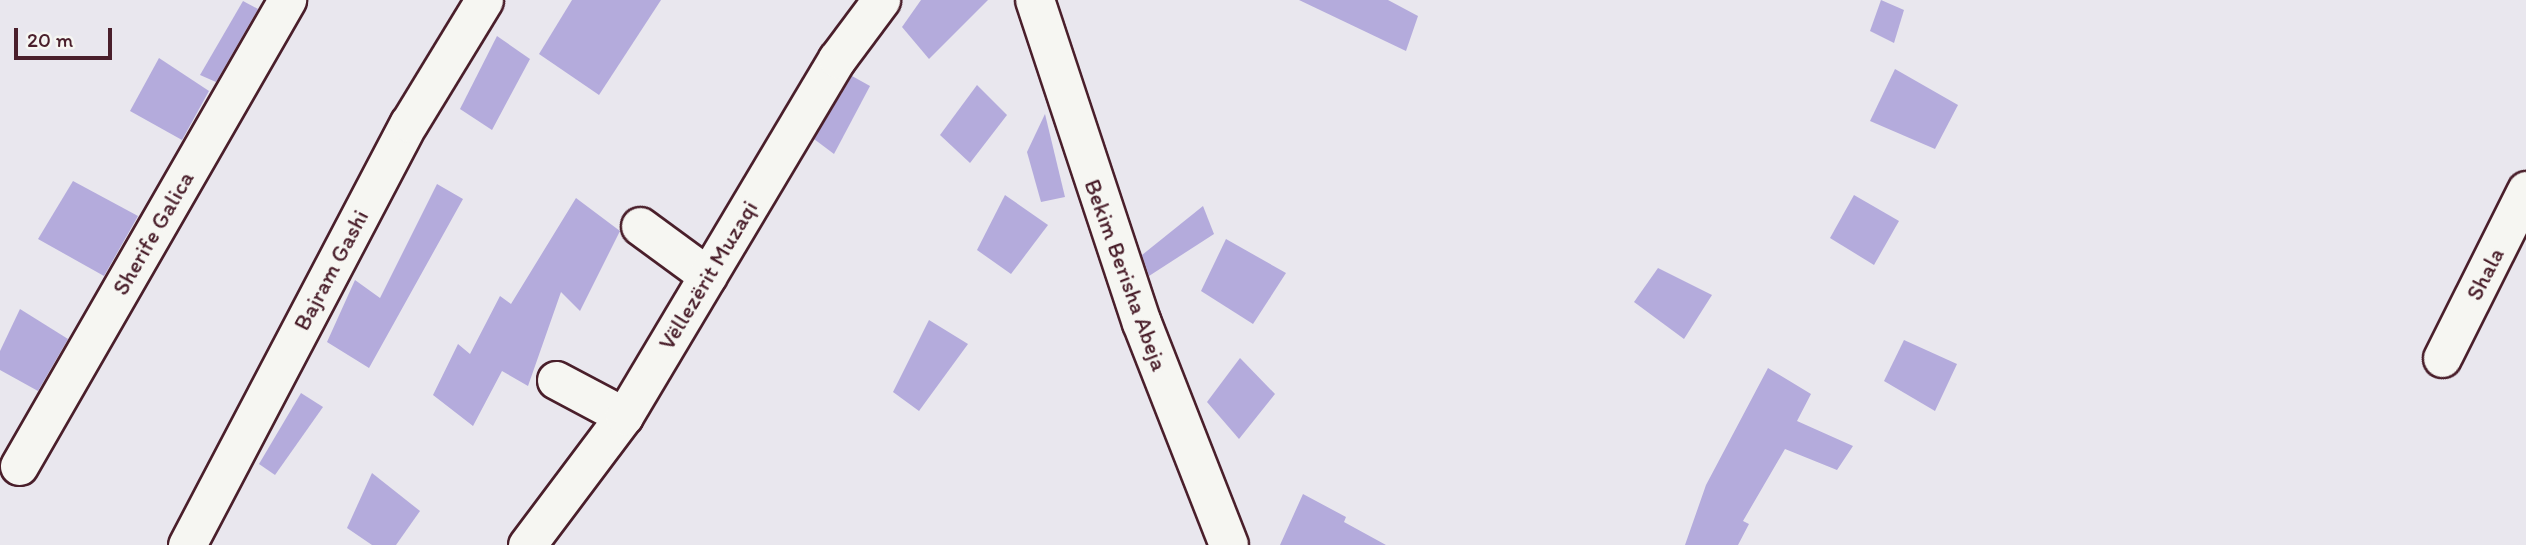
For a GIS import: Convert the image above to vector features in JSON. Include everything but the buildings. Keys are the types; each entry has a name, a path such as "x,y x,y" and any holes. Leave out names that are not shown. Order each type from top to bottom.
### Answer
{"street":[{"name":"Sherife Galica","path":"19,466 287,0"},
{"name":"Bajram Gashi","path":"187,545 409,123 485,0"},
{"name":"Vëllezërit Muzaqi","path":"527,545 624,416 837,60 881,0"},
{"name":"Bekim Berisha Abeja","path":"1035,0 1142,323 1229,545"},
{"name":"Shala","path":"2442,358 2526,190"},
{"path":"640,226 708,276"},
{"path":"556,380 624,416"}]}
